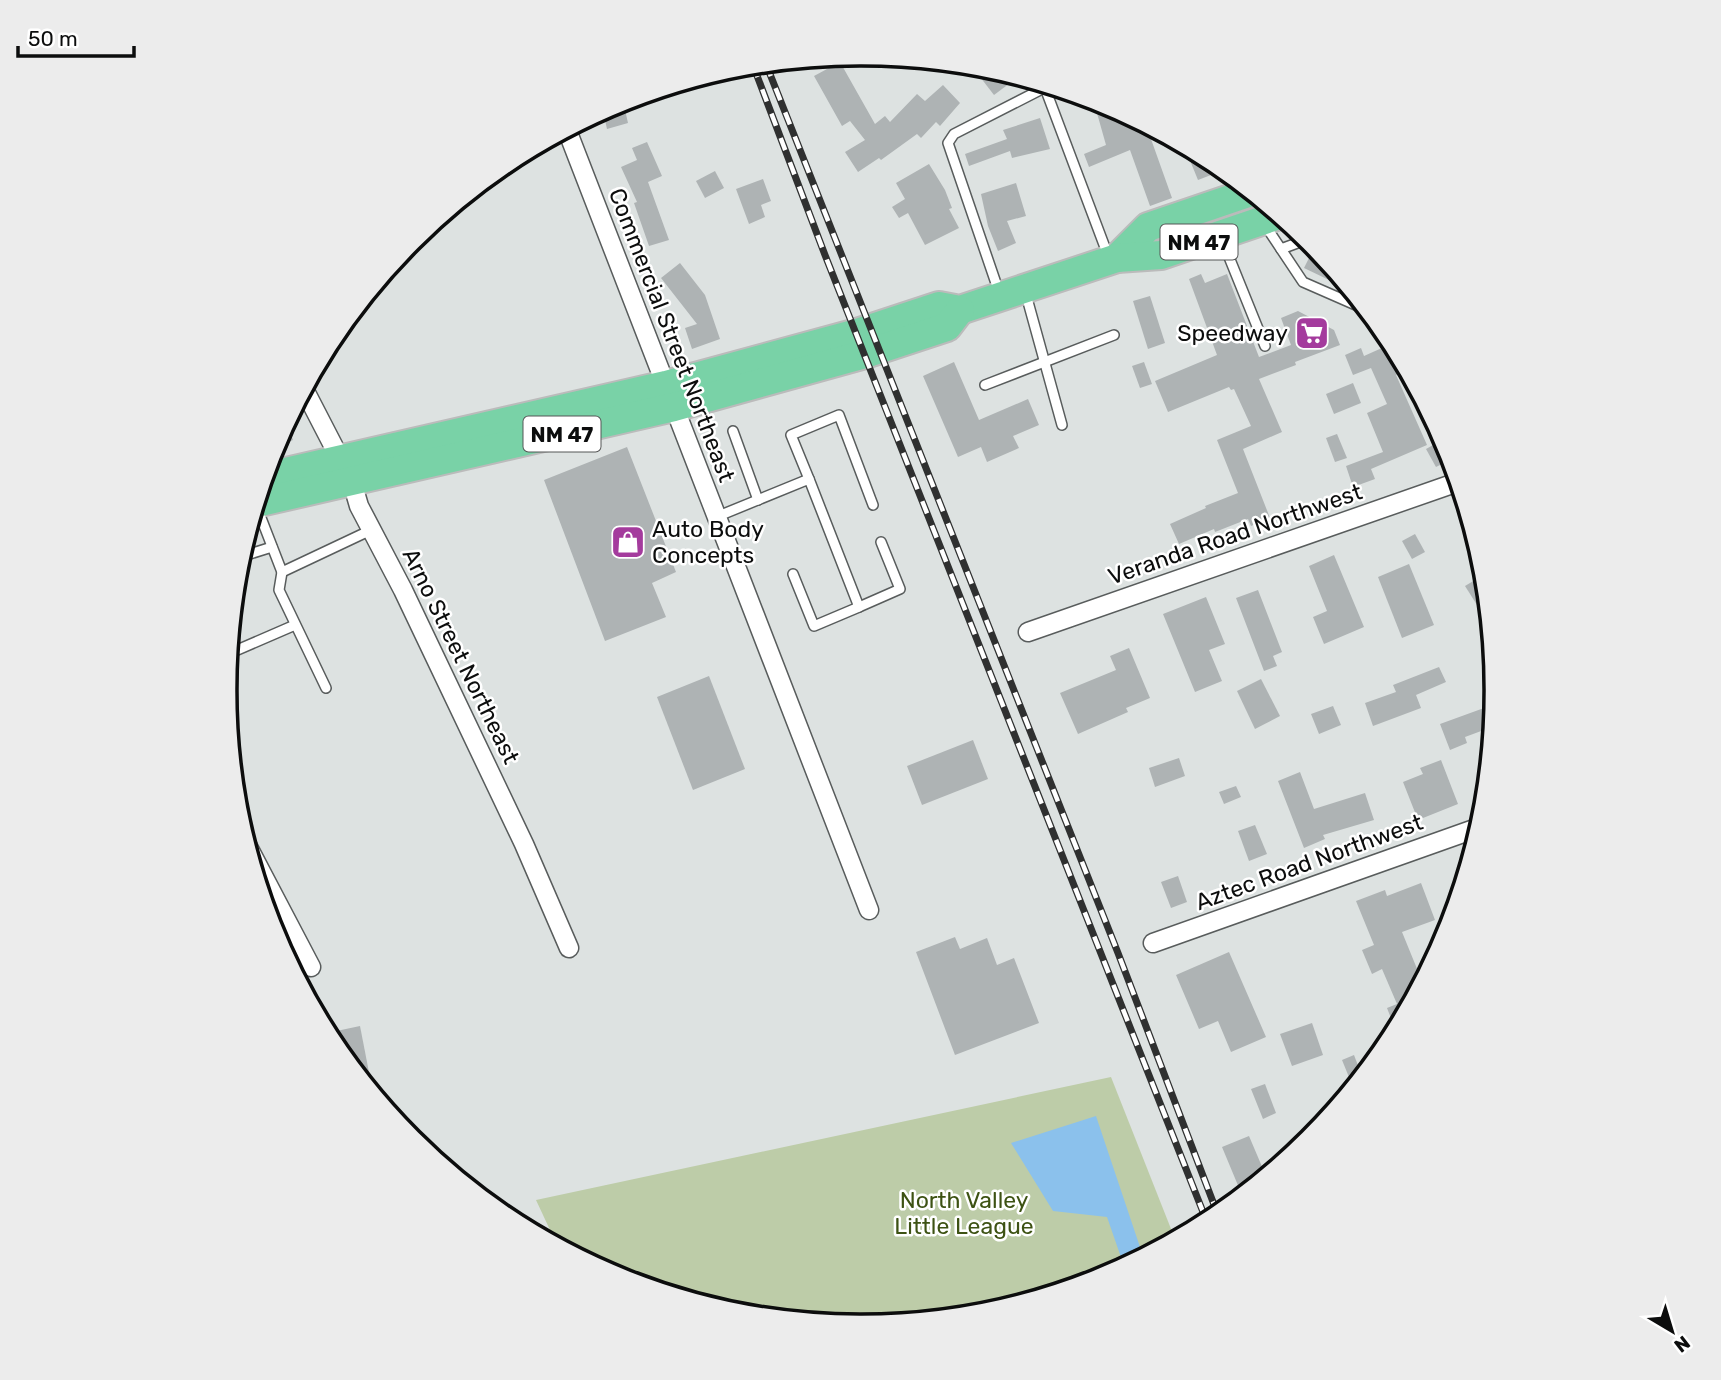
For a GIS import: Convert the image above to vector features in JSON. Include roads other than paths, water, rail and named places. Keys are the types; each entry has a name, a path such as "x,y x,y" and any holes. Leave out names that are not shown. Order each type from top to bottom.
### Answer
{"main road":[{"name":"NM 47","path":"1113,259 1148,227 1241,196"},
{"name":"NM 47","path":"267,500 346,471 670,396 861,343 947,327 960,310 1113,259 1161,255 1269,219"},
{"name":"NM 47","path":"275,476 346,471"}],"street":[{"name":"Commercial Street Northeast","path":"570,139 869,910"},
{"name":"Arno Street Northeast","path":"309,399 524,844 569,948"},
{"name":"Veranda Road Northwest","path":"1028,632 1449,485"},
{"name":"Aztec Road Northwest","path":"1153,943 1468,831"},
{"path":"269,887 311,967"}],"lane":[{"path":"1036,92 954,134 948,143 1044,362 1062,425"},
{"path":"1051,97 1113,259"},
{"path":"1272,221 1281,249 1303,282 1348,302"},
{"path":"1226,233 1229,257 1265,346"},
{"path":"1281,249 1295,244"},
{"path":"985,385 1114,335"},
{"path":"859,607 791,435 839,415 873,505"},
{"path":"733,431 758,500"},
{"path":"716,517 809,480"},
{"path":"261,518 282,572 279,590 326,688"},
{"path":"282,572 371,530"},
{"path":"793,574 814,626 900,589 881,541"},
{"path":"252,553 272,547"},
{"path":"238,650 295,625"}],"water":[{"path":"1096,1116 1140,1247 1121,1256 1107,1217 1053,1211 1011,1143"}],"railway":[{"path":"770,73 1118,953 1214,1203"},
{"path":"757,75 825,255 1203,1211"}],"place":[{"name":"Speedway","path":"1312,333"},
{"name":"Auto Body Concepts","path":"628,542"}],"park label":[{"name":"North Valley Little League","path":"964,1213"}]}
